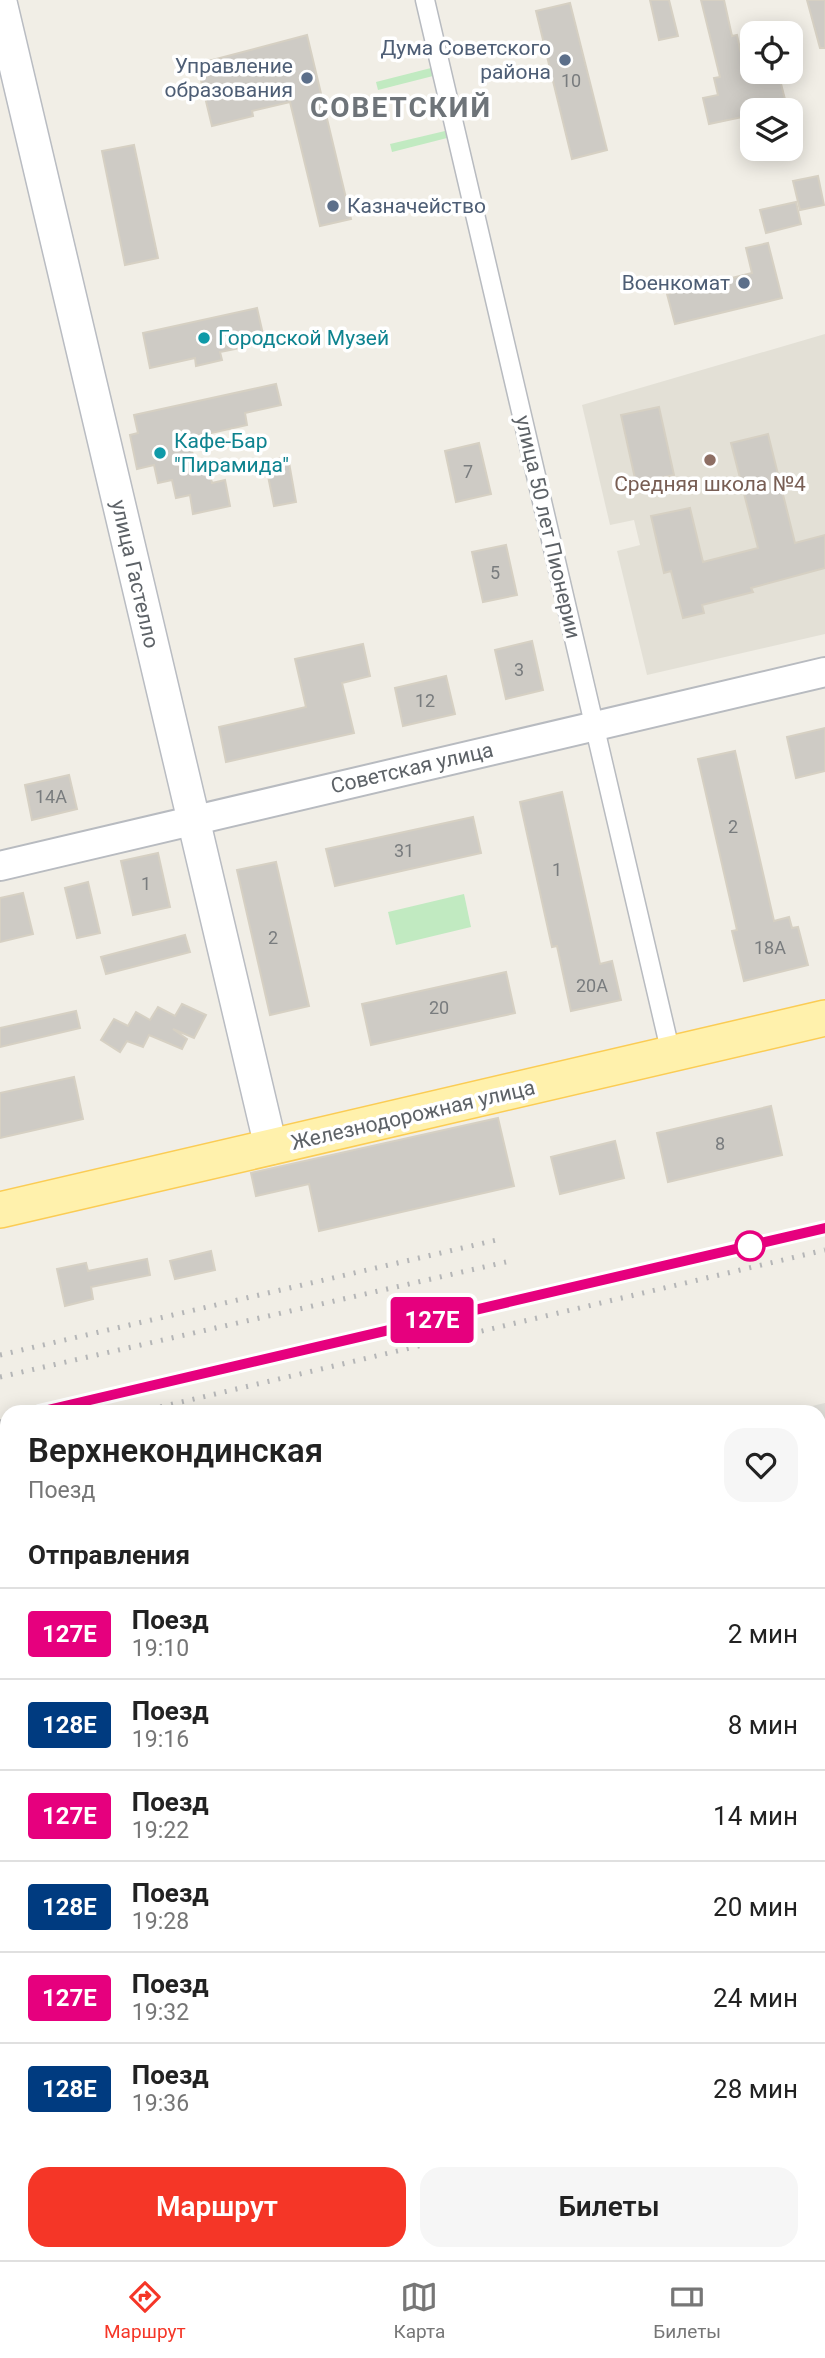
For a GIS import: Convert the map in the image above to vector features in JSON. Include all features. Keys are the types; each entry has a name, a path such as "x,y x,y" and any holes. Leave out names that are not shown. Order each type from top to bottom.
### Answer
{"main road":[{"name":"улица Гастелло","path":"0,0 271,1148"},
{"name":"Железнодорожная улица","path":"0,1210 825,1018"}],"street":[{"name":"улица 50 лет Пионерии","path":"425,0 671,1054"},
{"name":"Советская улица","path":"0,866 825,672"}],"shaded area":[{"name":"Средняя школа №4","path":"825,334 825,634 647,675 617,551 640,545 634,520 610,525 582,405"}],"green space":[{"path":"431,68 433,76 378,90 376,82"},
{"path":"445,131 447,138 392,152 390,144"},
{"path":"464,894 471,927 396,945 388,912"}],"building":[{"path":"650,0 669,0 678,36 659,40"},
{"path":"701,0 724,0 732,36 737,35 740,49 740,84 781,84 785,98 740,98 740,118 709,124 703,98 718,95 714,78 720,77"},
{"path":"807,0 825,0 825,48 820,48"},
{"path":"570,3 607,150 572,159 536,11"},
{"path":"307,35 351,219 320,226 290,102 252,111 253,116 212,126 197,64"},
{"path":"134,145 158,258 125,265 102,151"},
{"path":"818,176 824,205 800,210 793,181"},
{"path":"796,202 801,224 766,233 760,210"},
{"name":"Военкомат","path":"768,243 782,298 675,324 667,294 752,273 746,248"},
{"name":"Городской Музей","path":"257,308 265,343 220,352 222,360 196,366 195,358 150,368 143,333"},
{"name":"Кафе-Бар \"Пирамида\"","path":"276,384 281,405 245,413 247,425 189,438 196,468 208,466 212,483 225,480 230,506 193,514 190,495 176,498 172,480 158,483 154,465 137,469 130,435 138,433 134,415"},
{"path":"659,407 674,475 636,483 621,415"},
{"path":"768,434 795,543 825,535 825,568 751,588 753,592 702,605 704,613 683,618 671,571 664,573 651,516 690,508 703,562 758,548 731,443"},
{"path":"479,443 491,494 456,502 445,451"},
{"path":"288,457 296,502 274,506 265,461"},
{"path":"506,545 517,595 483,602 472,552"},
{"path":"532,641 543,690 506,699 495,650"},
{"path":"363,644 370,676 342,683 354,733 226,762 219,727 306,707 295,659"},
{"path":"446,676 455,714 403,726 395,688"},
{"path":"825,728 825,771 796,778 787,737"},
{"path":"735,751 774,921 789,917 792,928 798,927 808,965 744,981 732,931 737,930 698,759"},
{"path":"69,775 77,809 32,820 25,785"},
{"path":"562,792 600,964 612,961 621,1000 571,1011 557,946 552,947 520,802"},
{"path":"473,817 481,853 335,886 326,849"},
{"path":"158,853 170,907 133,915 121,861"},
{"path":"276,862 309,1006 270,1015 237,870"},
{"path":"88,882 100,933 77,938 65,888"},
{"path":"23,893 33,934 0,942 0,898"},
{"path":"185,935 190,952 106,974 101,957"},
{"path":"506,972 515,1013 371,1045 362,1004"},
{"path":"182,1004 206,1015 194,1038 173,1029 187,1039 182,1049 149,1035 143,1047 127,1041 120,1052 101,1040 114,1019 128,1026 136,1012 150,1020 158,1007 175,1016"},
{"path":"76,1011 80,1028 0,1047 0,1028"},
{"path":"74,1077 83,1119 0,1138 0,1093"},
{"path":"771,1106 782,1155 668,1182 657,1133"},
{"path":"498,1118 514,1186 319,1231 309,1184 256,1196 251,1173"},
{"path":"615,1141 624,1178 560,1194 551,1157"},
{"path":"211,1251 215,1270 175,1279 170,1261"},
{"path":"147,1259 150,1275 91,1287 93,1299 65,1306 57,1269 86,1263 88,1271"}],"railway":[{"path":"70,1405 825,1228"},
{"path":"0,1355 501,1239"},
{"path":"169,1405 825,1250"},
{"path":"0,1377 506,1262"}],"train":[{"name":"127Е","path":"69,1405 825,1228"}],"place":[{"name":"Дума Советского района","path":"565,60"},
{"name":"Управление образования","path":"307,78"},
{"name":"Казначейство","path":"333,206"},
{"name":"Военкомат","path":"744,283"},
{"name":"Городской Музей","path":"204,338"},
{"name":"Кафе-Бар \"Пирамида\"","path":"160,453"},
{"name":"Средняя школа №4","path":"710,460"}],"district":[{"name":"СОВЕТСКИЙ","path":"401,107"}]}
